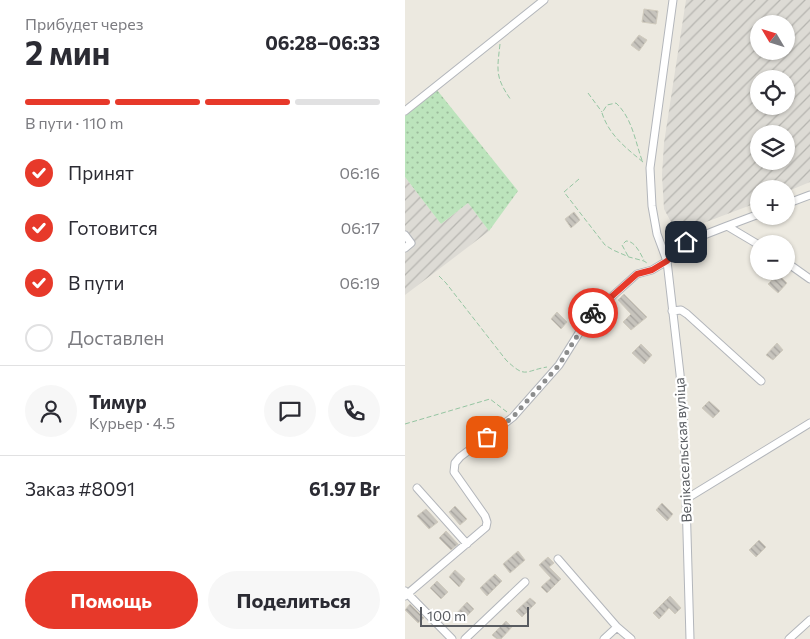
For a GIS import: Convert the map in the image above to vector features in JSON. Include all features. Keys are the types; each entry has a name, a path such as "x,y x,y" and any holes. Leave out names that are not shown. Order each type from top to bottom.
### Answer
{"street":[{"path":"405,111 544,0"},
{"name":"Велікасельская вуліца","path":"673,0 650,168 652,206 657,234 667,261 683,419 690,639"},
{"path":"795,200 810,194"},
{"path":"451,639 406,594 486,527 485,516 454,472 455,463 460,457 513,417 559,365 589,317 637,274 652,270 667,261 686,242 750,217"},
{"path":"727,226 750,240"},
{"path":"405,235 411,243 405,248"},
{"path":"795,268 810,279"},
{"path":"672,311 681,310 687,314 761,381"},
{"path":"686,499 810,423"},
{"path":"417,488 467,544"},
{"path":"558,559 617,627 631,639"},
{"path":"465,639 525,582"},
{"path":"789,639 810,620"},
{"path":"604,639 617,627"}],"path":[{"path":"501,35 497,72 500,85 511,100"},
{"path":"588,94 603,113 606,123 613,134 643,162 624,111 616,103 607,105 603,113"},
{"path":"579,179 564,192 605,245 629,257 645,261"},
{"path":"629,257 622,244 626,241 630,241 635,246 652,270"},
{"path":"439,276 516,370 528,373 543,367 559,365"},
{"path":"405,424 491,399 513,417"}],"shaded area":[{"path":"686,0 810,0 810,182 795,188 795,180 750,180 750,205 677,233 664,209 662,175 664,143"},
{"path":"405,177 441,224 468,203 489,231 405,295"}],"green space":[{"path":"437,90 518,191 489,231 468,203 441,224 405,177 405,116"}],"building":[{"path":"644,9 658,11 656,24 642,22"},
{"path":"639,35 647,40 639,51 631,45"},
{"path":"574,212 580,220 571,228 565,219"},
{"path":"772,280 784,280 787,283 778,293 768,284"},
{"path":"624,294 647,317 631,330 623,322 631,314 618,300"},
{"path":"557,312 567,322 561,329 551,319"},
{"path":"777,343 783,350 773,360 766,355"},
{"path":"641,344 652,355 644,364 632,353"},
{"path":"709,401 720,411 713,418 702,408"},
{"path":"662,503 673,514 667,521 656,510"},
{"path":"455,506 467,519 460,525 449,512"},
{"path":"426,509 438,522 429,529 417,516"},
{"path":"446,531 458,544 451,550 439,538"},
{"path":"759,540 766,547 756,557 749,550"},
{"path":"518,551 525,560 510,573 503,564"},
{"path":"548,557 554,563 549,567 561,579 547,593 541,587 551,578 539,565"},
{"path":"455,570 465,579 459,587 449,577"},
{"path":"495,574 502,581 487,596 480,588"},
{"path":"437,581 448,592 441,599 430,588"},
{"path":"670,596 681,608 675,614 669,608 659,619 653,613"},
{"path":"530,598 536,603 522,617 516,611"},
{"path":"467,602 474,609 462,621 455,615"},
{"path":"410,604 424,618 418,623 405,610"},
{"path":"506,621 512,627 501,639 497,639 492,635"}],"way so far":[{"path":"487,437 513,417 559,365 593,313"}],"route":[{"path":"593,313 637,274 652,270 667,261 686,242"}]}
